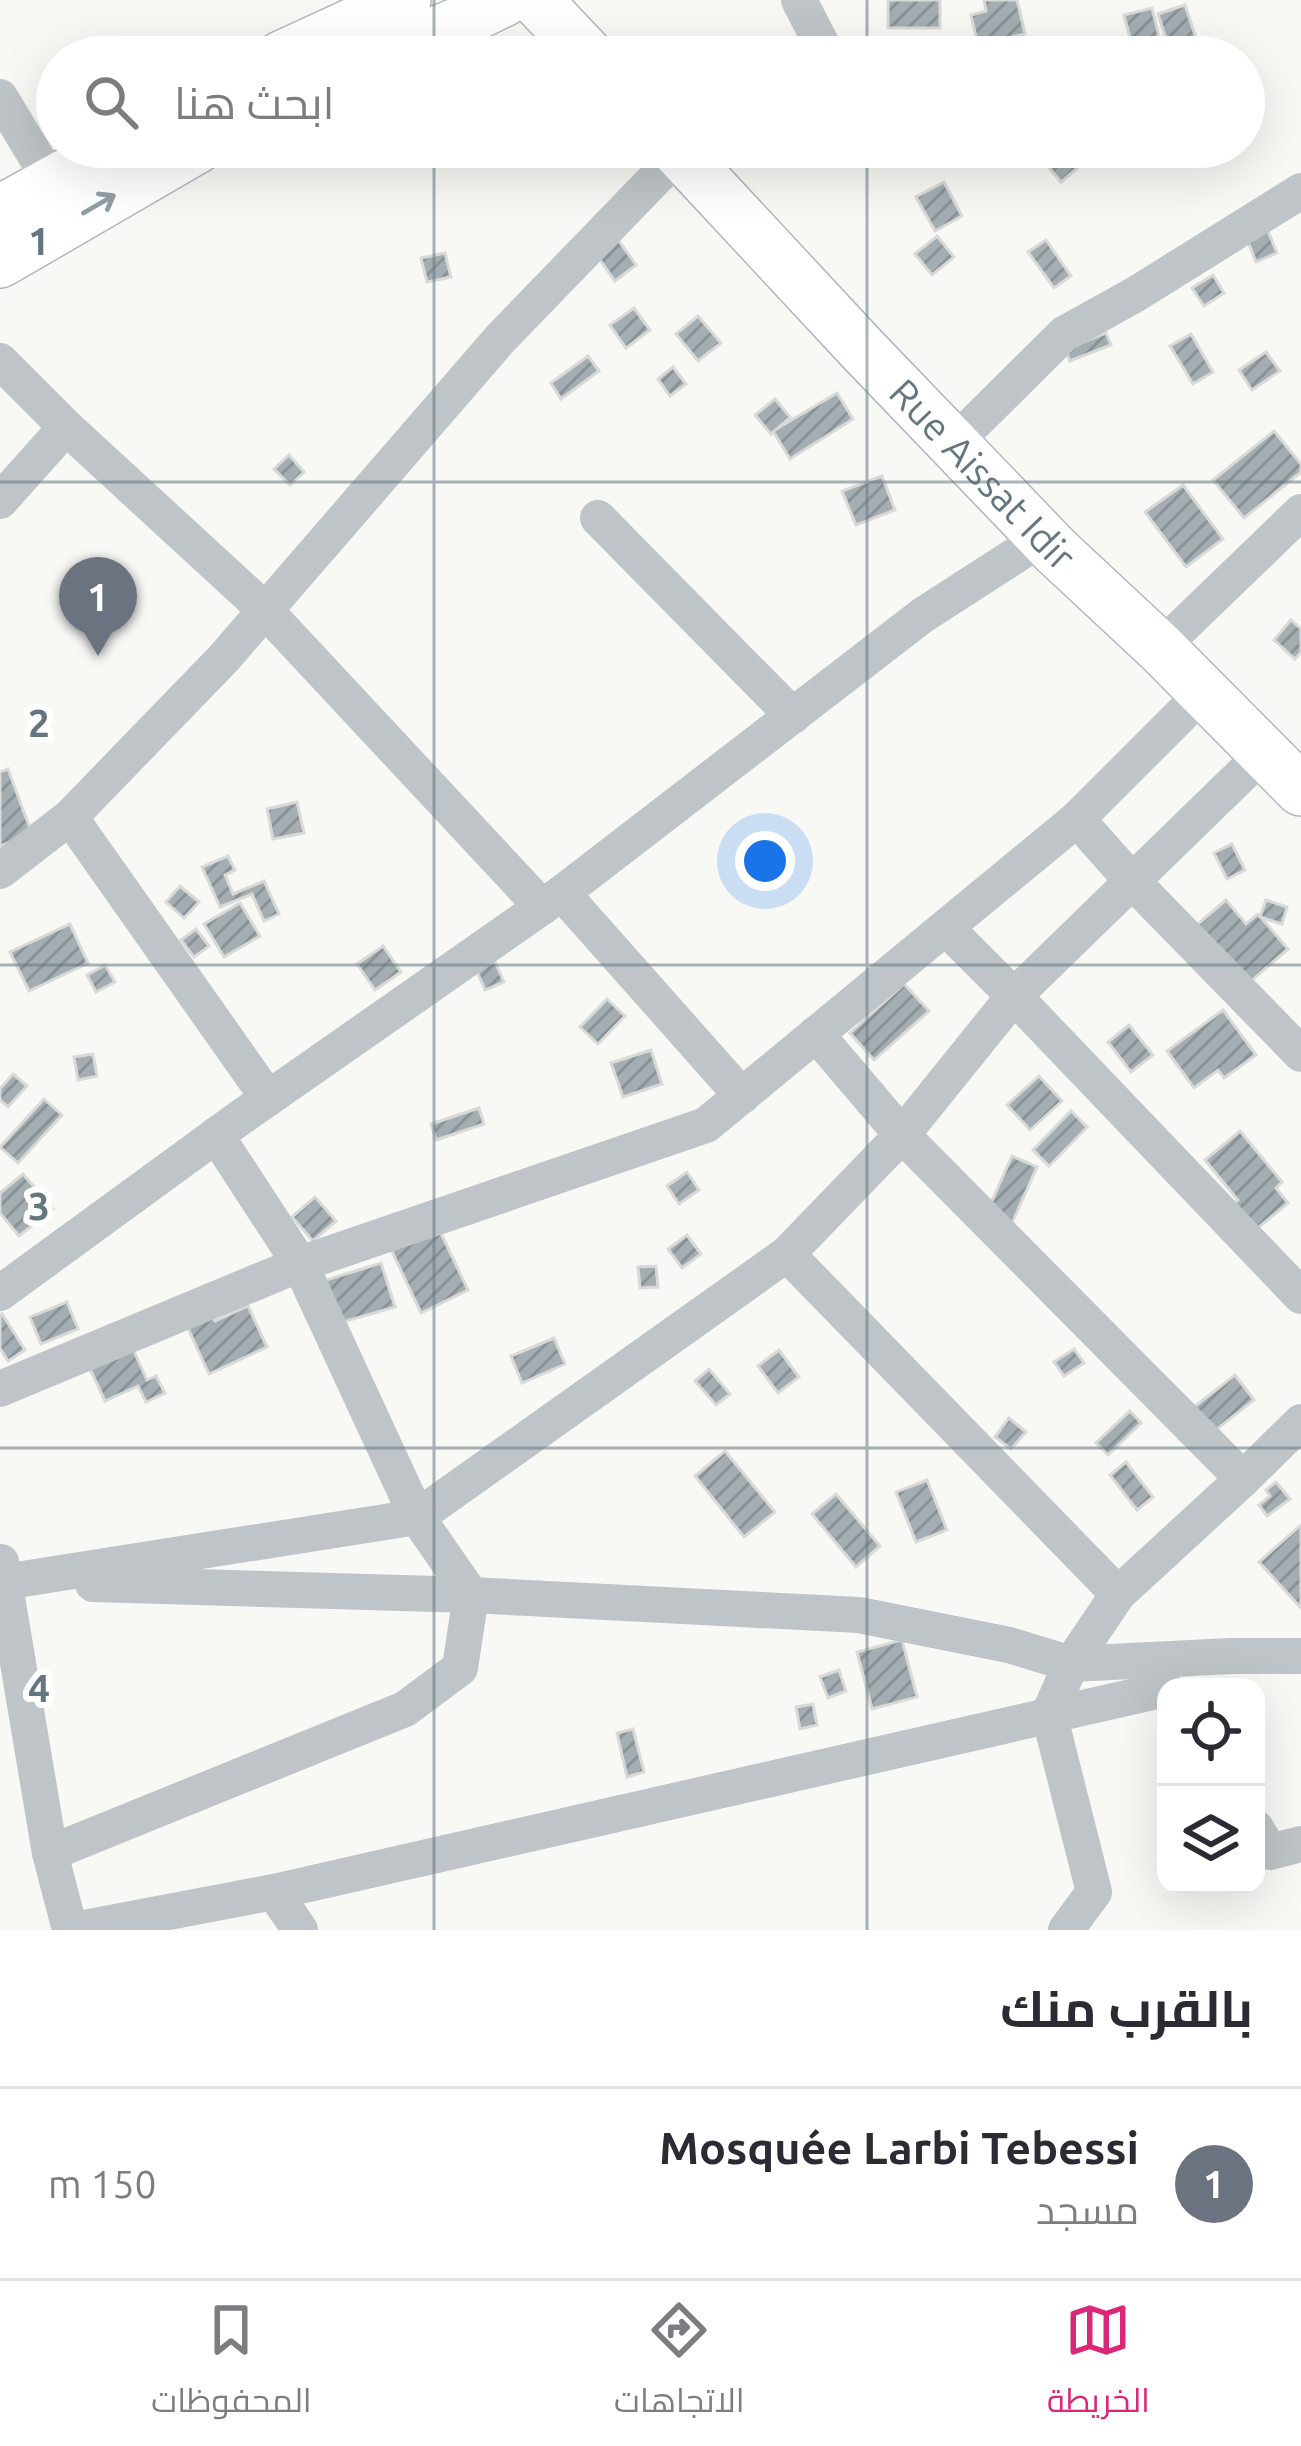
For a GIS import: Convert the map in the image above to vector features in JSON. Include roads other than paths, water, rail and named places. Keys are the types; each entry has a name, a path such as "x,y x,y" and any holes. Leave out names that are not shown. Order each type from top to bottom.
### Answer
{"street":[{"path":"327,36 405,0"},
{"path":"427,36 505,0"},
{"path":"536,0 570,36"},
{"path":"799,0 817,36"},
{"path":"0,97 10,135 36,165"},
{"path":"39,168 52,183"},
{"path":"0,212 79,168"},
{"path":"0,262 162,168"},
{"path":"0,871 70,817 224,658 500,339 660,168"},
{"name":"Rue Aissat Idir","path":"694,168 1044,538 1203,693 1287,767"},
{"path":"954,443 1064,334 1301,191"},
{"path":"0,361 264,609 742,1096"},
{"path":"0,501 66,427"},
{"path":"1160,648 1301,512"},
{"path":"598,518 793,716"},
{"path":"0,1294 216,1135 552,900 923,615 1044,538"},
{"path":"0,1389 300,1264 706,1125 1076,819 1203,693"},
{"path":"2,1574 417,1517 787,1254 902,1135 1014,996 1132,881 1287,767"},
{"path":"70,817 268,1098"},
{"path":"1076,819 1301,1054"},
{"path":"946,928 1301,1296"},
{"path":"816,1034 902,1135 1244,1479"},
{"path":"50,1853 405,1709 460,1668 471,1595 417,1517 300,1264 216,1135"},
{"path":"787,1254 1118,1594"},
{"path":"1066,1930 1094,1892 1049,1714 1071,1664 1118,1594 1301,1422"},
{"path":"2,1574 859,1615 1009,1645 1071,1664 1301,1656"},
{"path":"2,1574 50,1853 72,1930 274,1892 1157,1691"},
{"path":"1192,1678 1231,1656"},
{"path":"1265,1843 1270,1852 1301,1844"},
{"path":"274,1892 300,1930"}],"place":[{"name":"Mosquée Larbi Tebessi","path":"98,656"}]}
